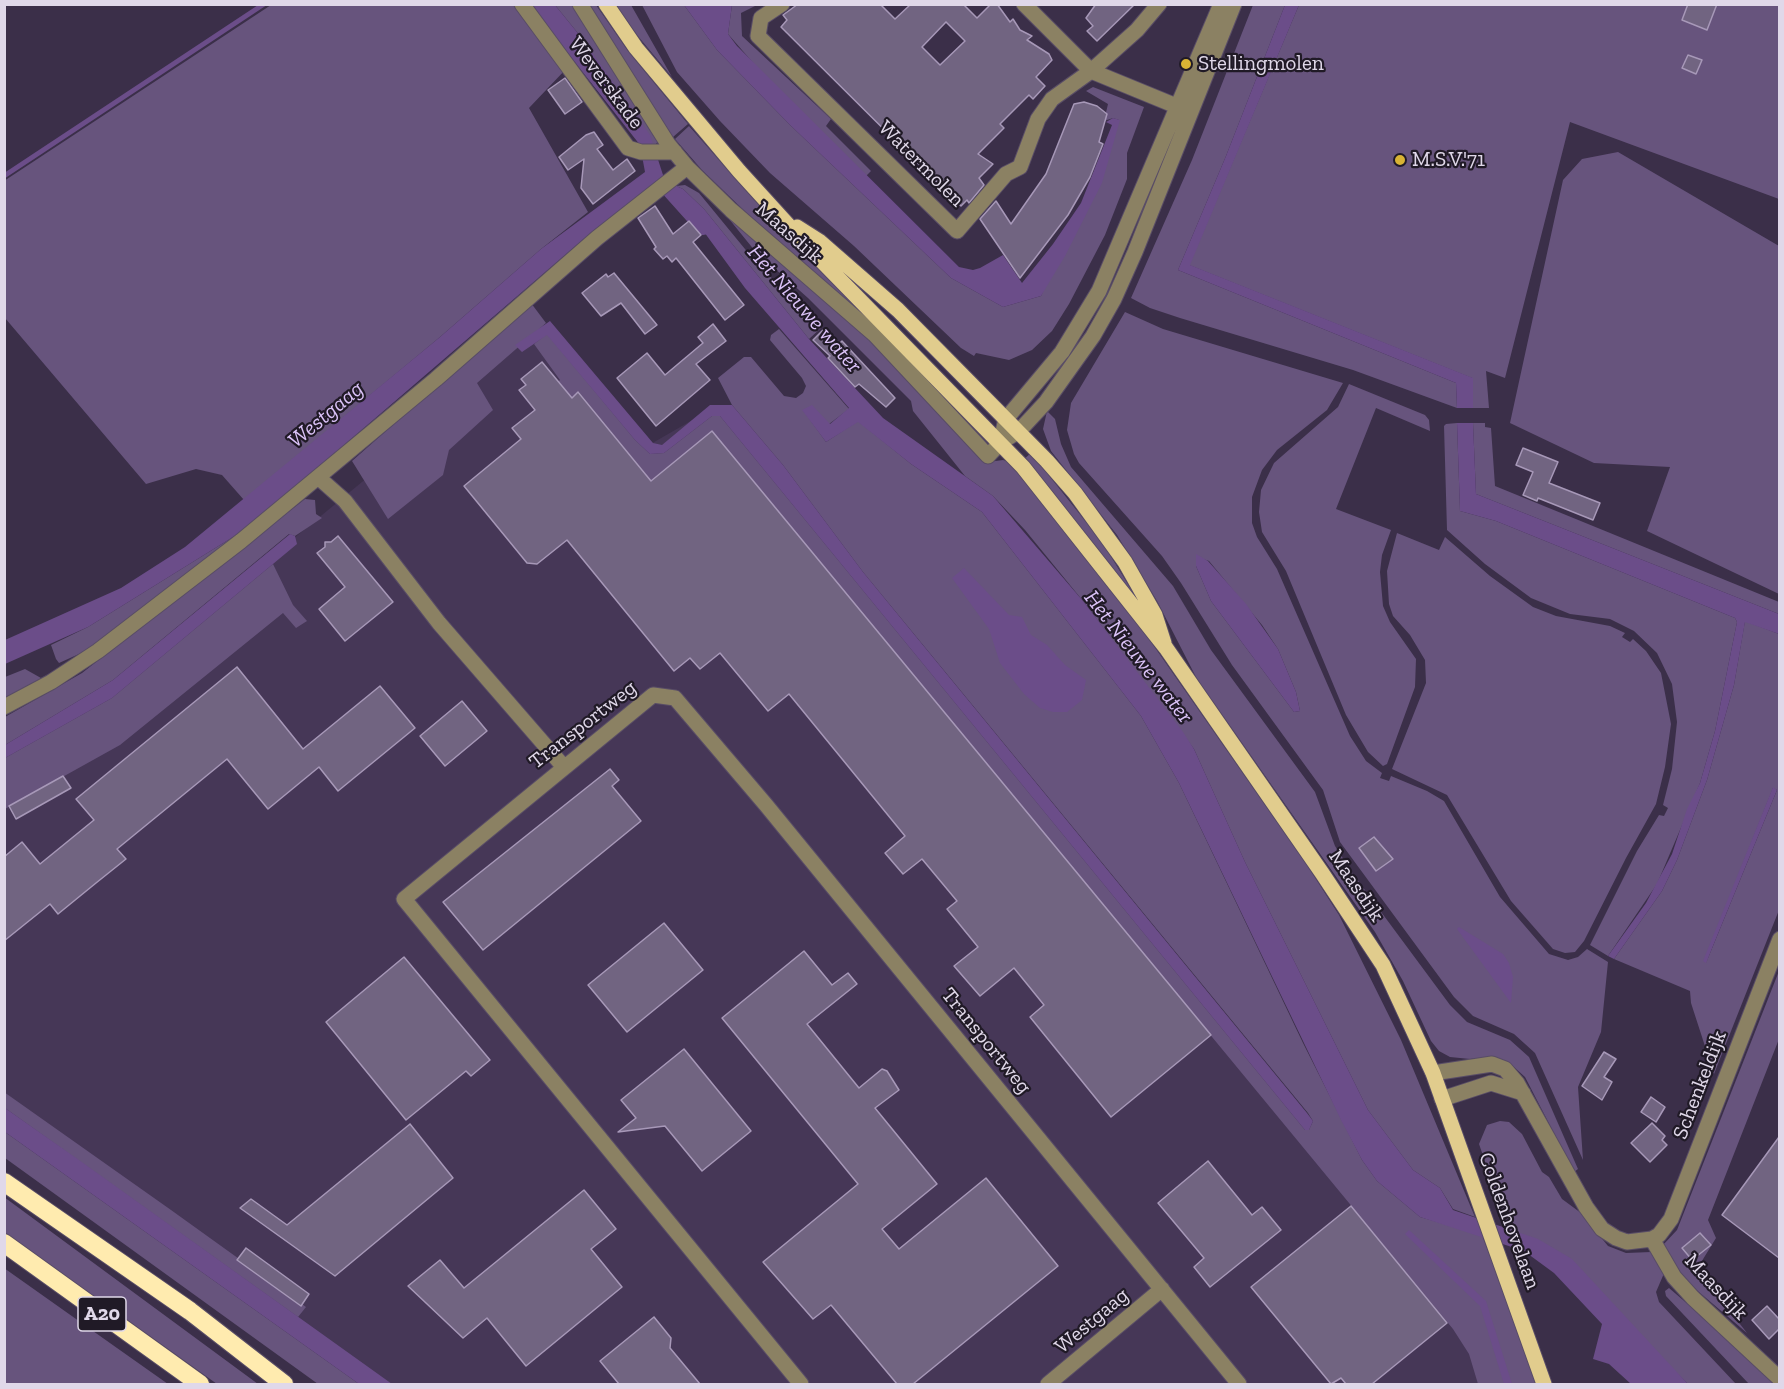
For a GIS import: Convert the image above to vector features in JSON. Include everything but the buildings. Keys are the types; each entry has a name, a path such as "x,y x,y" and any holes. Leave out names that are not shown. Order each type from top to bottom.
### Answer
{"highway":[{"name":"A20","path":"4,1182 190,1311 284,1384"},
{"name":"A20","path":"4,1244 200,1384"}],"main road":[{"name":"Maasdijk","path":"606,4 636,48 702,128 785,220 1001,442 1072,527 1147,628 1166,648 1376,954 1404,1006 1433,1073"},
{"name":"Maasdijk","path":"785,220 819,241 898,310 1019,431 1075,493 1125,562 1155,615 1166,648"},
{"name":"Coldenhovelaan","path":"1433,1073 1544,1384"}],"street":[{"name":"Weverskade","path":"522,4 628,148 660,150"},
{"name":"Maasdijk","path":"580,4 660,150 687,167 739,217 874,334 988,456 1001,442"},
{"name":"Watermolen","path":"782,4 761,18 758,36 957,231 1006,174 1020,167 1038,119 1052,99 1090,71"},
{"path":"1024,4 1090,71 1184,109"},
{"path":"1090,71 1137,30 1159,4"},
{"path":"1001,442 1019,431 1069,372 1114,299 1136,252 1221,4"},
{"path":"1001,442 1006,419 1062,351 1099,291 1234,4"},
{"path":"4,707 51,682 98,651 319,478 597,238 687,167"},
{"path":"319,478 345,501 439,623 563,766"},
{"name":"Transportweg","path":"801,1384 404,899 653,694 675,698 1239,1384"},
{"name":"Schenkeldijk","path":"1652,1239 1659,1235 1671,1219 1779,939"},
{"path":"1433,1073 1492,1064 1505,1069 1523,1093 1586,1208 1602,1229 1627,1242 1652,1239"},
{"path":"1442,1099 1491,1083 1523,1093"},
{"name":"Maasdijk","path":"1652,1239 1674,1277 1693,1298 1779,1379"},
{"name":"Westgaag","path":"1048,1384 1162,1289"}],"shaded area":[{"path":"271,5 519,5 566,69 529,108 588,212 541,249 440,337 244,500 222,475 196,469 146,484 5,318 4,181"},
{"path":"530,5 555,5 581,37 650,135 664,178 661,181 671,189 676,186 683,189 704,209 809,339 883,418 993,496 1083,601 1183,732 1194,749 1245,862 1368,1110 1413,1170 1440,1188 1453,1210 1538,1239 1572,1259 1688,1384 1631,1384 1609,1364 1593,1359 1602,1324 1554,1273 1524,1251 1420,1217 1377,1181 1362,1160 1341,1120 1179,783 1141,716 982,512 911,464 858,422 826,442 802,410 812,405 830,424 849,408 745,288 680,199 652,187 593,231 237,537 233,537 88,627 5,664 5,640 121,588 185,547 440,337 541,249 645,172 640,145"},
{"path":"555,5 575,5 658,141 654,147 581,37"},
{"path":"587,5 596,5 628,51 688,124 673,137"},
{"path":"615,5 631,5 672,77 637,35"},
{"path":"642,5 684,5 717,50 790,125 951,278 1003,307 1041,296 1116,128 1119,120 1113,118 1104,121 1108,104 1086,91 1093,87 1144,107 1127,153 1127,179 1105,235 1069,304 1052,331 1032,350 1009,360 976,353 974,356 961,348 854,246 770,173 720,121 677,72"},
{"path":"684,5 732,5 728,34 737,46 959,267 973,270 1003,255 1022,283 1053,244 1081,203 1112,125 1106,122 1113,118 1120,120 1102,183 1065,256 1041,296 1003,307 951,278 790,125 717,50"},
{"path":"732,5 757,5 741,13 742,36 831,119 826,126 871,171 866,176 755,65 728,34"},
{"path":"1253,5 1285,5 1226,156 1178,270 1456,383 1457,408 1353,370 1150,308 1131,298 1192,160"},
{"path":"1285,5 1299,5 1190,265 1473,378 1473,408 1457,408 1456,383 1178,270 1226,156"},
{"name":"M.S.V.'71","path":"1299,5 1779,5 1779,199 1570,122 1505,378 1486,371 1489,408 1473,408 1472,378 1189,265"},
{"path":"689,126 765,212 860,309 858,311 783,248 702,170 675,139"},
{"path":"1618,152 1779,246 1779,594 1647,531 1670,467 1594,463 1510,423 1563,180 1582,159"},
{"path":"685,185 699,193 754,260 821,328 809,339 704,209 683,189 676,186"},
{"path":"712,198 871,337 988,462 1003,460 1013,463 1107,579 1305,862 1339,915 1401,1040 1475,1217 1453,1209 1440,1188 1413,1170 1368,1110 1245,862 1194,749 1083,601 1025,530 993,496 965,476 913,411 911,401 808,298 755,251"},
{"path":"531,303 546,323 477,383 493,410 449,450 443,475 388,519 352,461"},
{"path":"1125,312 1163,329 1343,383 1327,410 1277,450 1262,470 1252,497 1252,523 1257,537 1277,569 1350,736 1366,761 1382,773 1380,778 1389,781 1391,776 1444,801 1500,897 1549,954 1568,960 1578,957 1587,949 1608,962 1601,1032 1578,1087 1583,1160 1535,1053 1514,1034 1473,1016 1454,997 1340,842 1323,790 1232,665 1181,583 1162,556 1079,463 1067,430 1071,403","holes":["1203,559 1209,561 1262,625 1278,649 1296,692 1300,711 1294,712 1211,601 1196,566"]},
{"path":"550,321 653,443 662,445 710,405 732,405 783,465 863,572 1307,1113 1313,1121 1309,1130 1305,1130 720,416 712,416 664,453 650,454 635,440 547,335 522,352 515,345"},
{"path":"543,324 649,445 715,407 1303,1114 1502,1384 368,1384 5,1126 5,749 108,692 368,477"},
{"path":"779,329 849,409 829,424 803,410 826,442 858,421 911,464 982,512 1141,716 1179,783 1303,1043 1362,1160 1377,1181 1420,1217 1482,1235 1524,1344 1536,1384 1478,1384 1469,1354 1453,1329 712,431 648,484 646,474 579,392 560,408 547,391 560,380 534,344 547,334 635,440 650,454 664,453 712,416 720,416 1305,1130 1309,1130 1313,1121 1308,1113 863,572 783,465 732,405 718,378 744,357 751,357 784,396 796,398 803,393 806,386 802,378 770,340 771,335"},
{"path":"1349,384 1425,415 1429,420 1430,431 1376,408 1336,509 1391,530 1382,555 1380,572 1383,606 1390,622 1416,659 1415,687 1387,764 1383,766 1368,752 1346,715 1286,571 1262,532 1259,512 1261,490 1274,463 1338,407"},
{"path":"1047,411 1055,419 1061,444 1071,467 1173,586 1211,650 1315,792 1335,846 1353,874 1450,1005 1467,1022 1510,1040 1529,1057 1578,1169 1574,1172 1525,1077 1514,1067 1493,1057 1470,1059 1450,1057 1439,1051 1431,1041 1403,981 1375,932 1197,679 1157,601 1117,535 1051,451 1043,429"},
{"path":"1457,423 1460,511 1496,521 1735,618 1737,622 1715,731 1700,783 1657,884 1608,956 1590,945 1637,851 1659,815 1664,816 1668,808 1663,805 1672,769 1677,722 1672,684 1657,653 1634,631 1610,619 1570,614 1531,598 1485,564 1447,530 1444,426"},
{"path":"1457,423 1473,423 1476,494 1779,614 1779,634 1745,622 1734,685 1707,780 1677,860 1662,891 1614,959 1608,956 1646,903 1672,854 1687,809 1700,783 1715,731 1737,622 1735,618 1496,521 1460,511"},
{"path":"1473,423 1485,423 1485,427 1491,428 1495,486 1779,602 1779,614 1476,494"},
{"path":"1031,453 1102,542 1150,620 1023,460"},
{"path":"305,499 315,500 316,514 322,518 295,536 289,534 113,680 5,745 5,717 82,673"},
{"path":"1397,533 1439,550 1445,537 1490,576 1533,607 1556,616 1610,626 1625,633 1622,637 1630,642 1633,639 1646,651 1661,673 1671,724 1665,767 1656,804 1584,941 1575,952 1565,953 1553,949 1511,901 1447,795 1392,769 1426,683 1425,660 1410,635 1393,616 1389,604 1387,571"},
{"path":"290,534 295,536 297,544 112,698 5,758 5,745 113,680"},
{"path":"233,537 237,537 114,634 59,663 56,659 51,645 88,627"},
{"path":"1196,554 1208,561 1246,604 1278,649 1296,692 1300,711 1294,712 1211,601 1196,566"},
{"path":"273,564 293,605 307,621 296,628 283,613 120,745 5,809 5,758 112,698"},
{"path":"964,568 1009,615 1022,617 1031,635 1047,645 1065,665 1086,680 1082,700 1067,712 1053,712 1040,708 1024,694 1000,663 989,629 952,578"},
{"path":"1745,621 1779,634 1779,910 1714,1074 1691,1003 1690,991 1614,959 1662,891 1677,860 1707,780 1734,685","holes":["1773,788 1777,790 1706,963"]},
{"path":"25,669 41,678 38,682 5,700 5,677"},
{"path":"1773,787 1777,790 1706,963 1703,961"},
{"path":"1459,927 1503,954 1509,963 1513,977 1511,1003 1457,929"},
{"path":"1779,971 1779,1039 1708,1220 1716,1238 1697,1269 1747,1333 1686,1281 1663,1245 1677,1230"},
{"path":"4,1092 306,1307 298,1317 5,1108"},
{"path":"5,1108 392,1384 359,1384 5,1132"},
{"path":"1500,1121 1509,1122 1522,1134 1542,1172 1549,1177 1562,1199 1581,1213 1608,1246 1626,1253 1651,1252 1657,1257 1665,1271 1656,1292 1659,1302 1736,1384 1688,1384 1640,1336 1508,1228 1479,1144 1487,1125"},
{"path":"5,1132 359,1384 318,1384 5,1158"},
{"path":"4,1197 258,1384 217,1384 5,1233"},
{"path":"1409,1230 1486,1301 1512,1384 1504,1384 1480,1306 1405,1234"},
{"path":"4,1268 117,1348 168,1384 5,1384"},
{"path":"1669,1288 1778,1384 1749,1384 1666,1296 1665,1291"}],"waterway":[{"path":"4,176 264,4"},
{"name":"Het Nieuwe water","path":"668,188 703,227"}],"place":[{"name":"Stellingmolen","path":"1186,64"},
{"name":"M.S.V.'71","path":"1400,160"}]}
